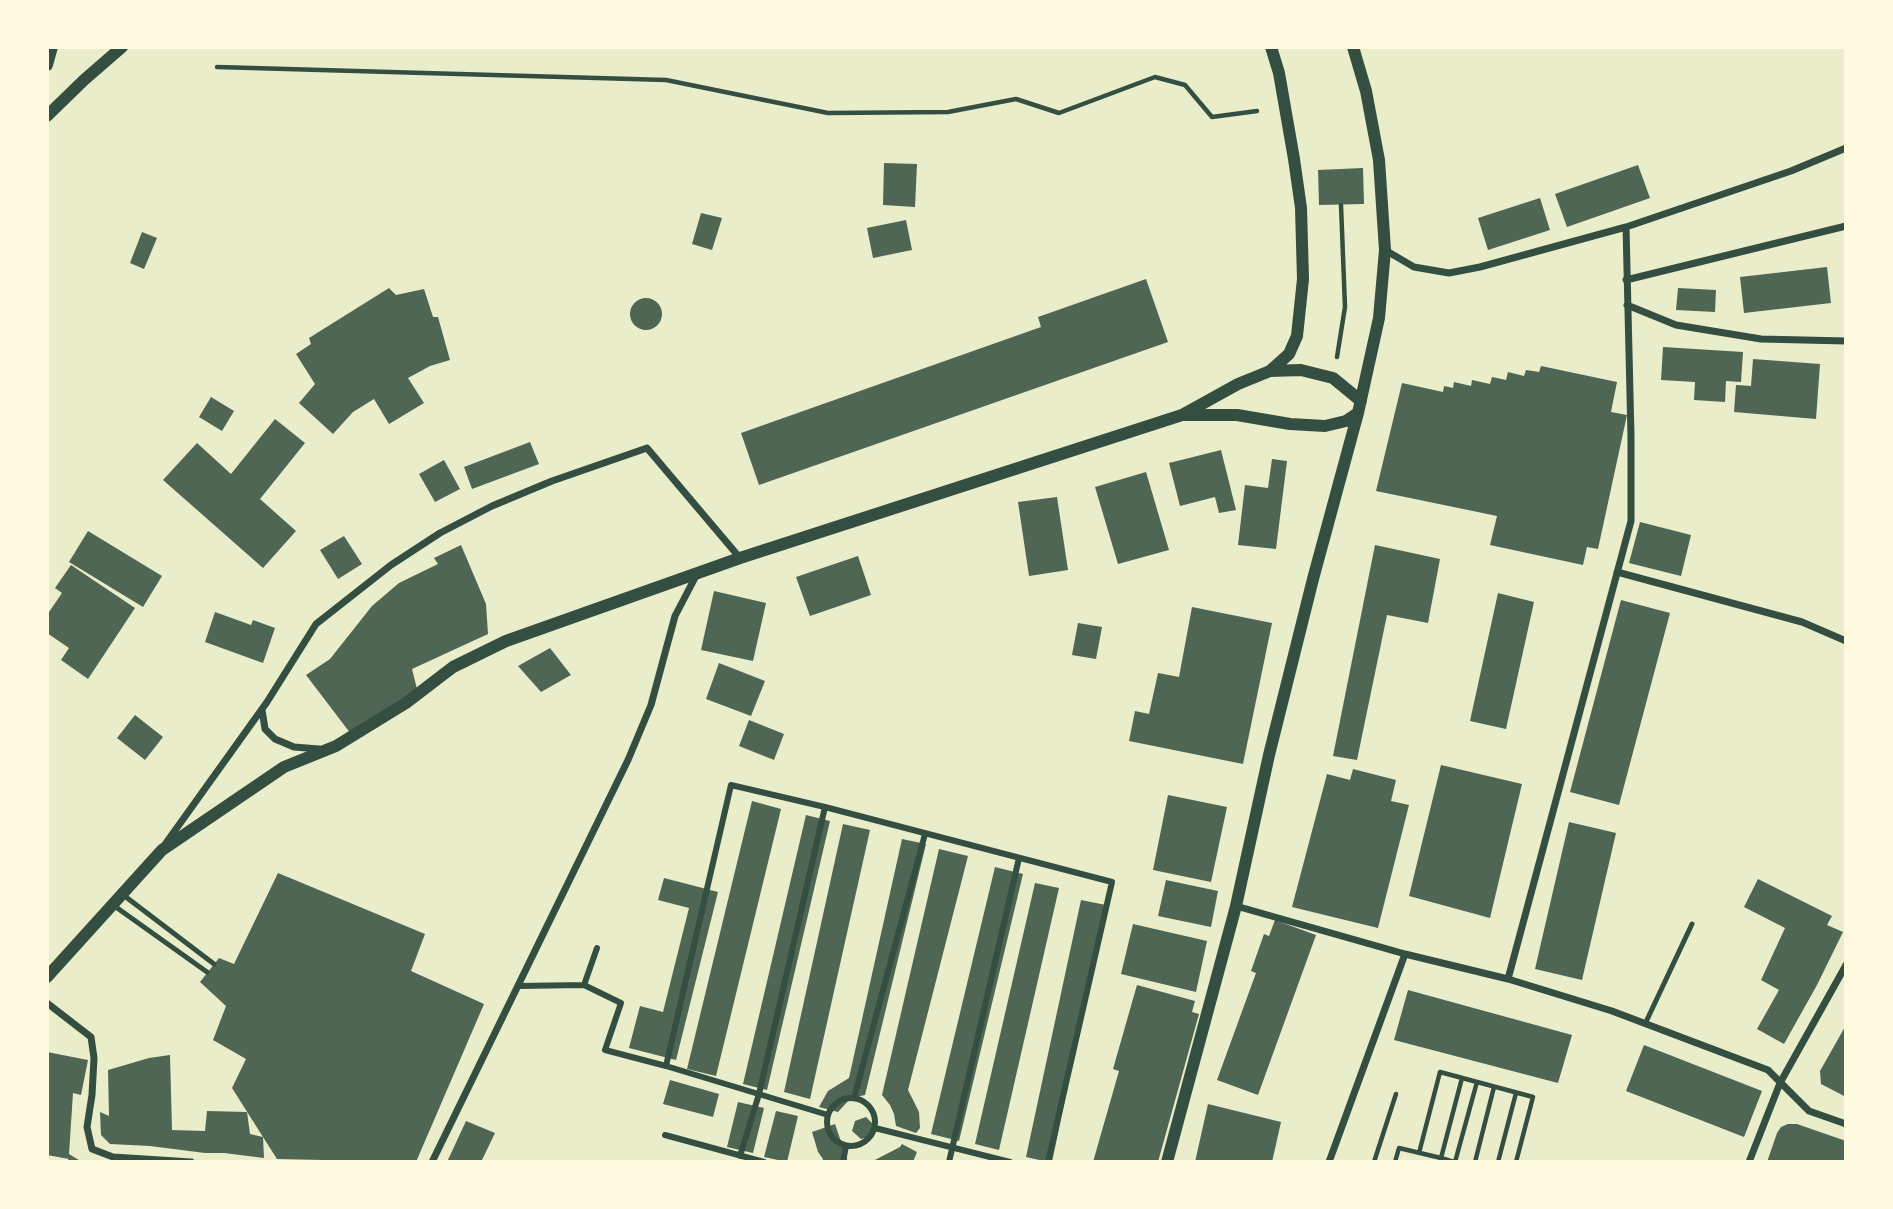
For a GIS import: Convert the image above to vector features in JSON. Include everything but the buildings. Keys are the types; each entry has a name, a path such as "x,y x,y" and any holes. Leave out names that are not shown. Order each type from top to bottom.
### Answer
{"street":[{"path":"47,65 51,47"},
{"path":"47,116 122,47"},
{"path":"162,850 284,767 336,746 406,703 453,667 506,641 740,558 1182,415 1238,384 1270,371 1289,354 1297,336 1303,279 1301,208 1279,73 1271,47"},
{"path":"1167,1162 1236,906 1272,741 1360,407 1379,318 1385,250 1379,160 1366,92 1353,47"},
{"path":"1385,250 1414,267 1449,273 1480,267 1626,227 1791,171 1846,148"},
{"path":"1626,280 1846,226"},
{"path":"1508,979 1631,521 1626,227"},
{"path":"1627,305 1676,325 1761,339 1846,341"},
{"path":"1270,371 1301,370 1333,378 1360,407"},
{"path":"1182,415 1237,415 1290,424 1325,426 1346,421 1360,407"},
{"path":"47,977 162,850 262,710 316,624 391,565 440,533 492,506 552,481 647,449 740,558"},
{"path":"1617,572 1802,622 1846,641"},
{"path":"432,1162 628,760 651,705 675,616 697,573"},
{"path":"262,710 265,729 275,739 294,747 325,750"},
{"path":"666,1066 732,785 825,807 1112,881 1048,1162"},
{"path":"740,1156 759,1094 825,807"},
{"path":"854,1098 925,834"},
{"path":"949,1162 1019,859"},
{"path":"1236,906 1405,954 1508,979 1612,1011 1768,1070 1809,1111 1846,1124"},
{"path":"584,985 597,948"},
{"path":"1329,1162 1405,954"},
{"path":"1749,1162 1780,1083 1846,965"},
{"path":"518,986 584,985 621,1003 605,1050 828,1115"},
{"path":"47,1003 90,1037 94,1058 87,1127 92,1149 113,1160 191,1162"},
{"path":"854,1098 869,1105 874,1112 875,1128 861,1145 846,1146 839,1143 828,1131 828,1115 838,1102 854,1098"},
{"path":"875,1128 1010,1162"},
{"path":"665,1135 764,1162"},
{"path":"843,1162 846,1146"}],"lane":[{"path":"122,894 214,964"},
{"path":"113,905 207,972"},
{"path":"1645,1024 1692,924"}],"path":[{"path":"217,67 667,80 828,113 948,112 1016,99 1059,113 1156,77 1185,85 1212,117 1258,111"},
{"path":"1333,378 1345,307 1341,205"},
{"path":"1419,1153 1440,1072 1532,1097 1516,1162"},
{"path":"1444,1160 1462,1078"},
{"path":"1395,1162 1399,1148 1455,1162 1477,1082"},
{"path":"1475,1162 1494,1087"},
{"path":"1498,1162 1516,1093"},
{"path":"1374,1162 1396,1094"}]}
